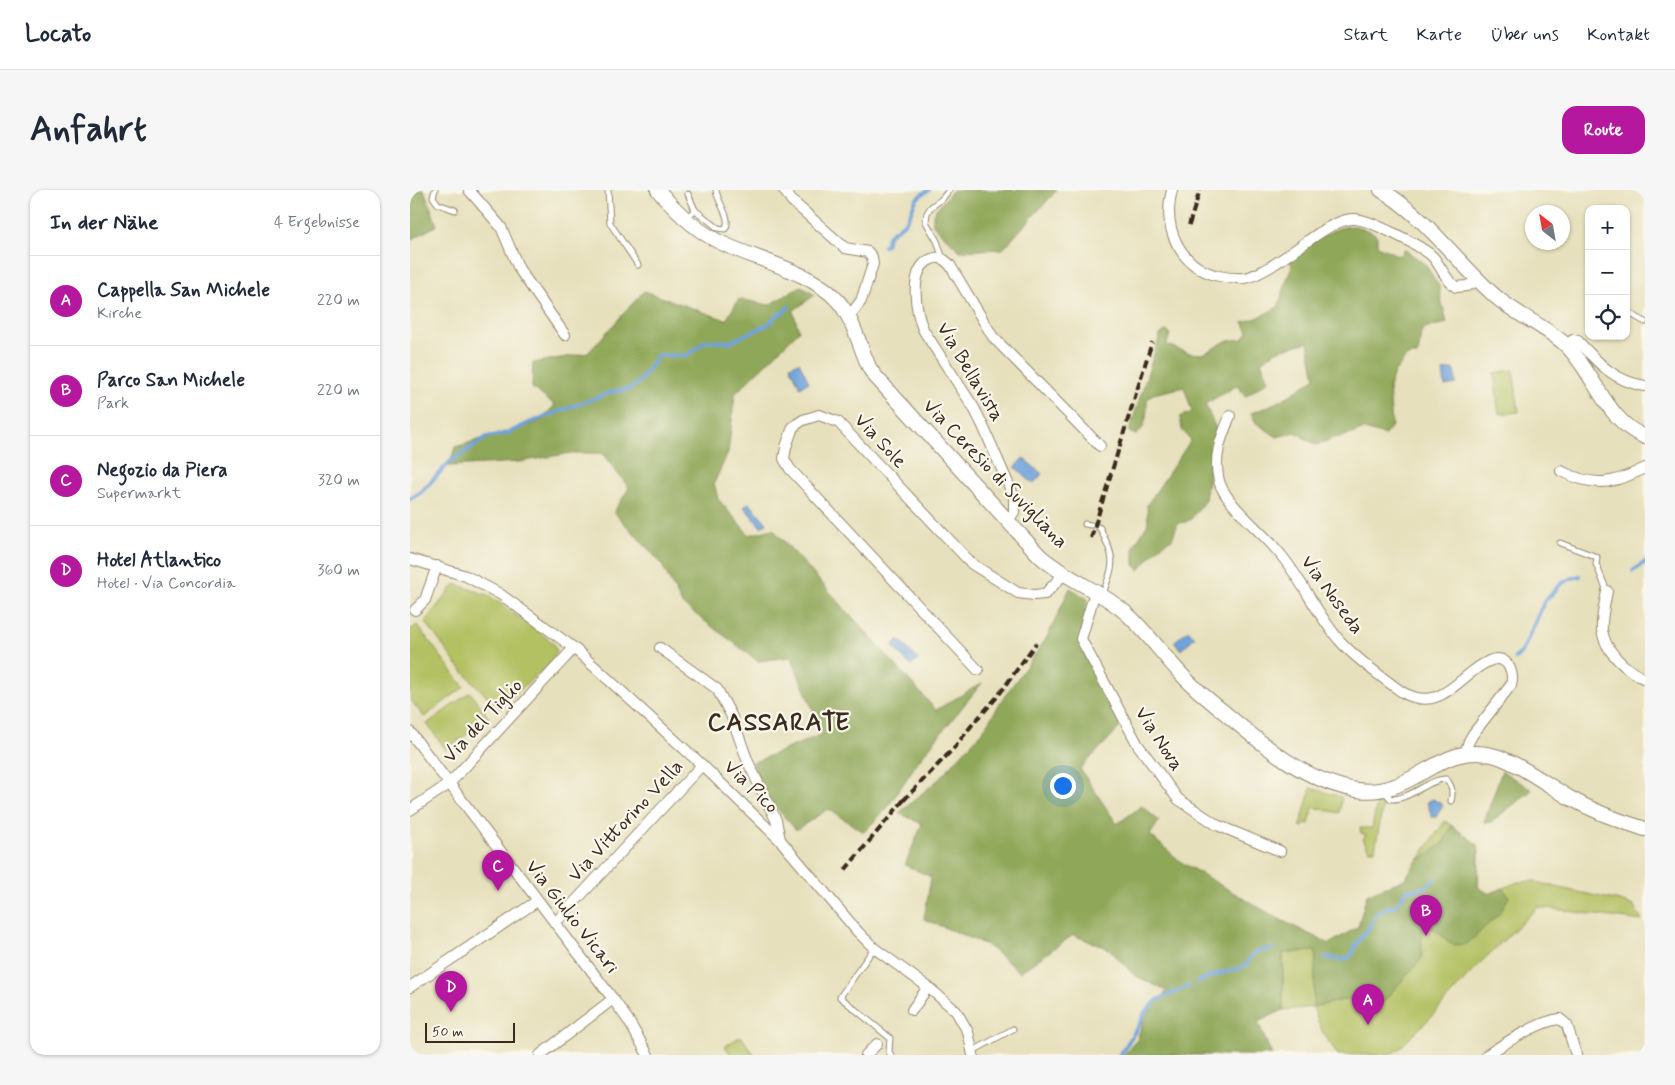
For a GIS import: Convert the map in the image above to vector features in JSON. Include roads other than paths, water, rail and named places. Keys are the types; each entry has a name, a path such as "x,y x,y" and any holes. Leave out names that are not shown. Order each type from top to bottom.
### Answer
{"main road":[{"name":"Via Ceresio di Suvigliana","path":"658,190 690,214 700,230 720,242 818,284 838,301 848,318 870,369 1038,554 1064,574 1098,594 1136,622 1192,685 1275,754 1310,774 1357,790 1372,791 1384,790 1407,782 1440,761 1465,753 1474,752 1498,756 1570,798 1602,814 1645,829"},
{"path":"1381,190 1410,211 1496,298 1566,345 1580,361 1619,419 1645,437"}],"street":[{"path":"469,190 501,227 519,270 564,335"},
{"path":"784,190 792,201 845,248 865,251 872,257 873,264 861,301 848,318"},
{"path":"1172,190 1168,217 1175,240 1189,260 1214,275 1235,279 1263,272 1333,225 1346,219 1355,219 1376,225 1425,250 1456,287 1467,286 1478,280"},
{"name":"Via Bellavista","path":"1008,521 1014,512 1014,497 984,426 919,319 915,288 917,277 925,263 939,258 950,265 992,338 1100,446"},
{"path":"1566,345 1573,340 1578,341 1612,375 1645,386"},
{"name":"Via Sole","path":"978,670 790,469 784,458 793,428 803,420 819,415 838,422 972,564 1018,593 1045,594 1064,574"},
{"name":"Via Noseda","path":"1230,416 1219,443 1217,454 1216,465 1222,488 1231,501 1286,561 1335,634 1348,649 1402,692 1424,698 1437,696 1450,690 1489,661 1502,660 1508,664 1513,679 1511,685 1472,734 1465,753"},
{"path":"1561,471 1576,478 1601,482 1621,479 1645,468"},
{"name":"Via Pico","path":"410,559 466,576 500,594 574,648 702,765 781,841 858,932 874,948 928,987 956,1011 968,1032 972,1053"},
{"path":"415,610 425,600 437,566"},
{"path":"1607,591 1602,623 1604,636 1618,659 1630,671 1645,679"},
{"name":"Via Nova","path":"1098,594 1081,639 1125,722 1144,752 1178,799 1217,825 1280,851"},
{"name":"Via del Tiglio","path":"410,810 449,784 574,648"},
{"path":"660,648 717,689 731,715 748,762 776,820 781,841"},
{"name":"Via Giulio Vicari","path":"410,732 613,999 628,1020 648,1055"},
{"name":"Via Vittorino Vella","path":"555,924 702,765"},
{"path":"410,987 538,901"},
{"path":"912,1010 928,987"},
{"path":"540,1055 613,999"},
{"path":"1487,1055 1509,1040 1551,1021 1560,1019 1567,1025 1576,1055"},
{"path":"866,1055 878,1044"}],"lane":[{"path":"435,190 433,197 438,204 455,210"},
{"path":"608,190 610,223 638,265"},
{"path":"688,194 690,214 718,228 725,229 728,226 728,221 716,190"},
{"path":"943,259 937,241 926,222 927,213 931,207 942,199 949,190"},
{"path":"1630,313 1645,322"},
{"path":"1098,527 1109,547 1113,562 1112,568 1098,594"},
{"path":"1560,543 1597,558 1596,564 1607,591"},
{"path":"1384,790 1391,799 1397,799 1439,780 1446,779 1452,791 1451,802"},
{"path":"874,948 840,997 890,1038 889,1052 891,1055"},
{"path":"972,1053 1013,1029"}],"water":[{"path":"799,362 809,382 800,387 790,366"},
{"path":"1454,369 1456,384 1445,386 1443,371"},
{"path":"1023,458 1042,474 1033,484 1015,467"},
{"path":"749,503 767,523 761,527 744,507"},
{"path":"1188,630 1195,637 1181,650 1174,642"},
{"path":"899,639 918,660 911,666 892,646"},
{"path":"1433,799 1443,805 1436,817 1432,817 1427,802"}],"waterway":[{"path":"884,246 888,236 906,221 915,201 929,190"},
{"path":"410,499 420,493 450,462 487,437 508,433 531,422 611,392 630,389 640,381 658,355 686,356 706,341 730,342 769,324 777,315 789,307"},
{"path":"1633,571 1645,562"},
{"path":"1515,658 1522,652 1545,600 1562,583 1580,576"},
{"path":"1325,957 1343,960 1351,956 1357,943 1378,913 1396,905 1407,890 1422,888 1429,885 1434,879"},
{"path":"1198,982 1244,966 1255,953 1272,949"},
{"path":"1120,1055 1145,1012 1159,999 1189,986"}],"railway":[{"path":"1189,225 1200,190"},
{"path":"1091,538 1152,342"},
{"path":"903,801 953,749 998,696 1036,643"},
{"path":"845,870 908,795"}],"place":[{"name":"Negozio da Piera","path":"498,891"},
{"name":"Parco San Michele","path":"1426,936"},
{"name":"Hotel Atlantico","path":"451,1012"},
{"name":"Cappella San Michele","path":"1368,1025"}],"district":[{"name":"CASSARATE","path":"779,723"}]}
